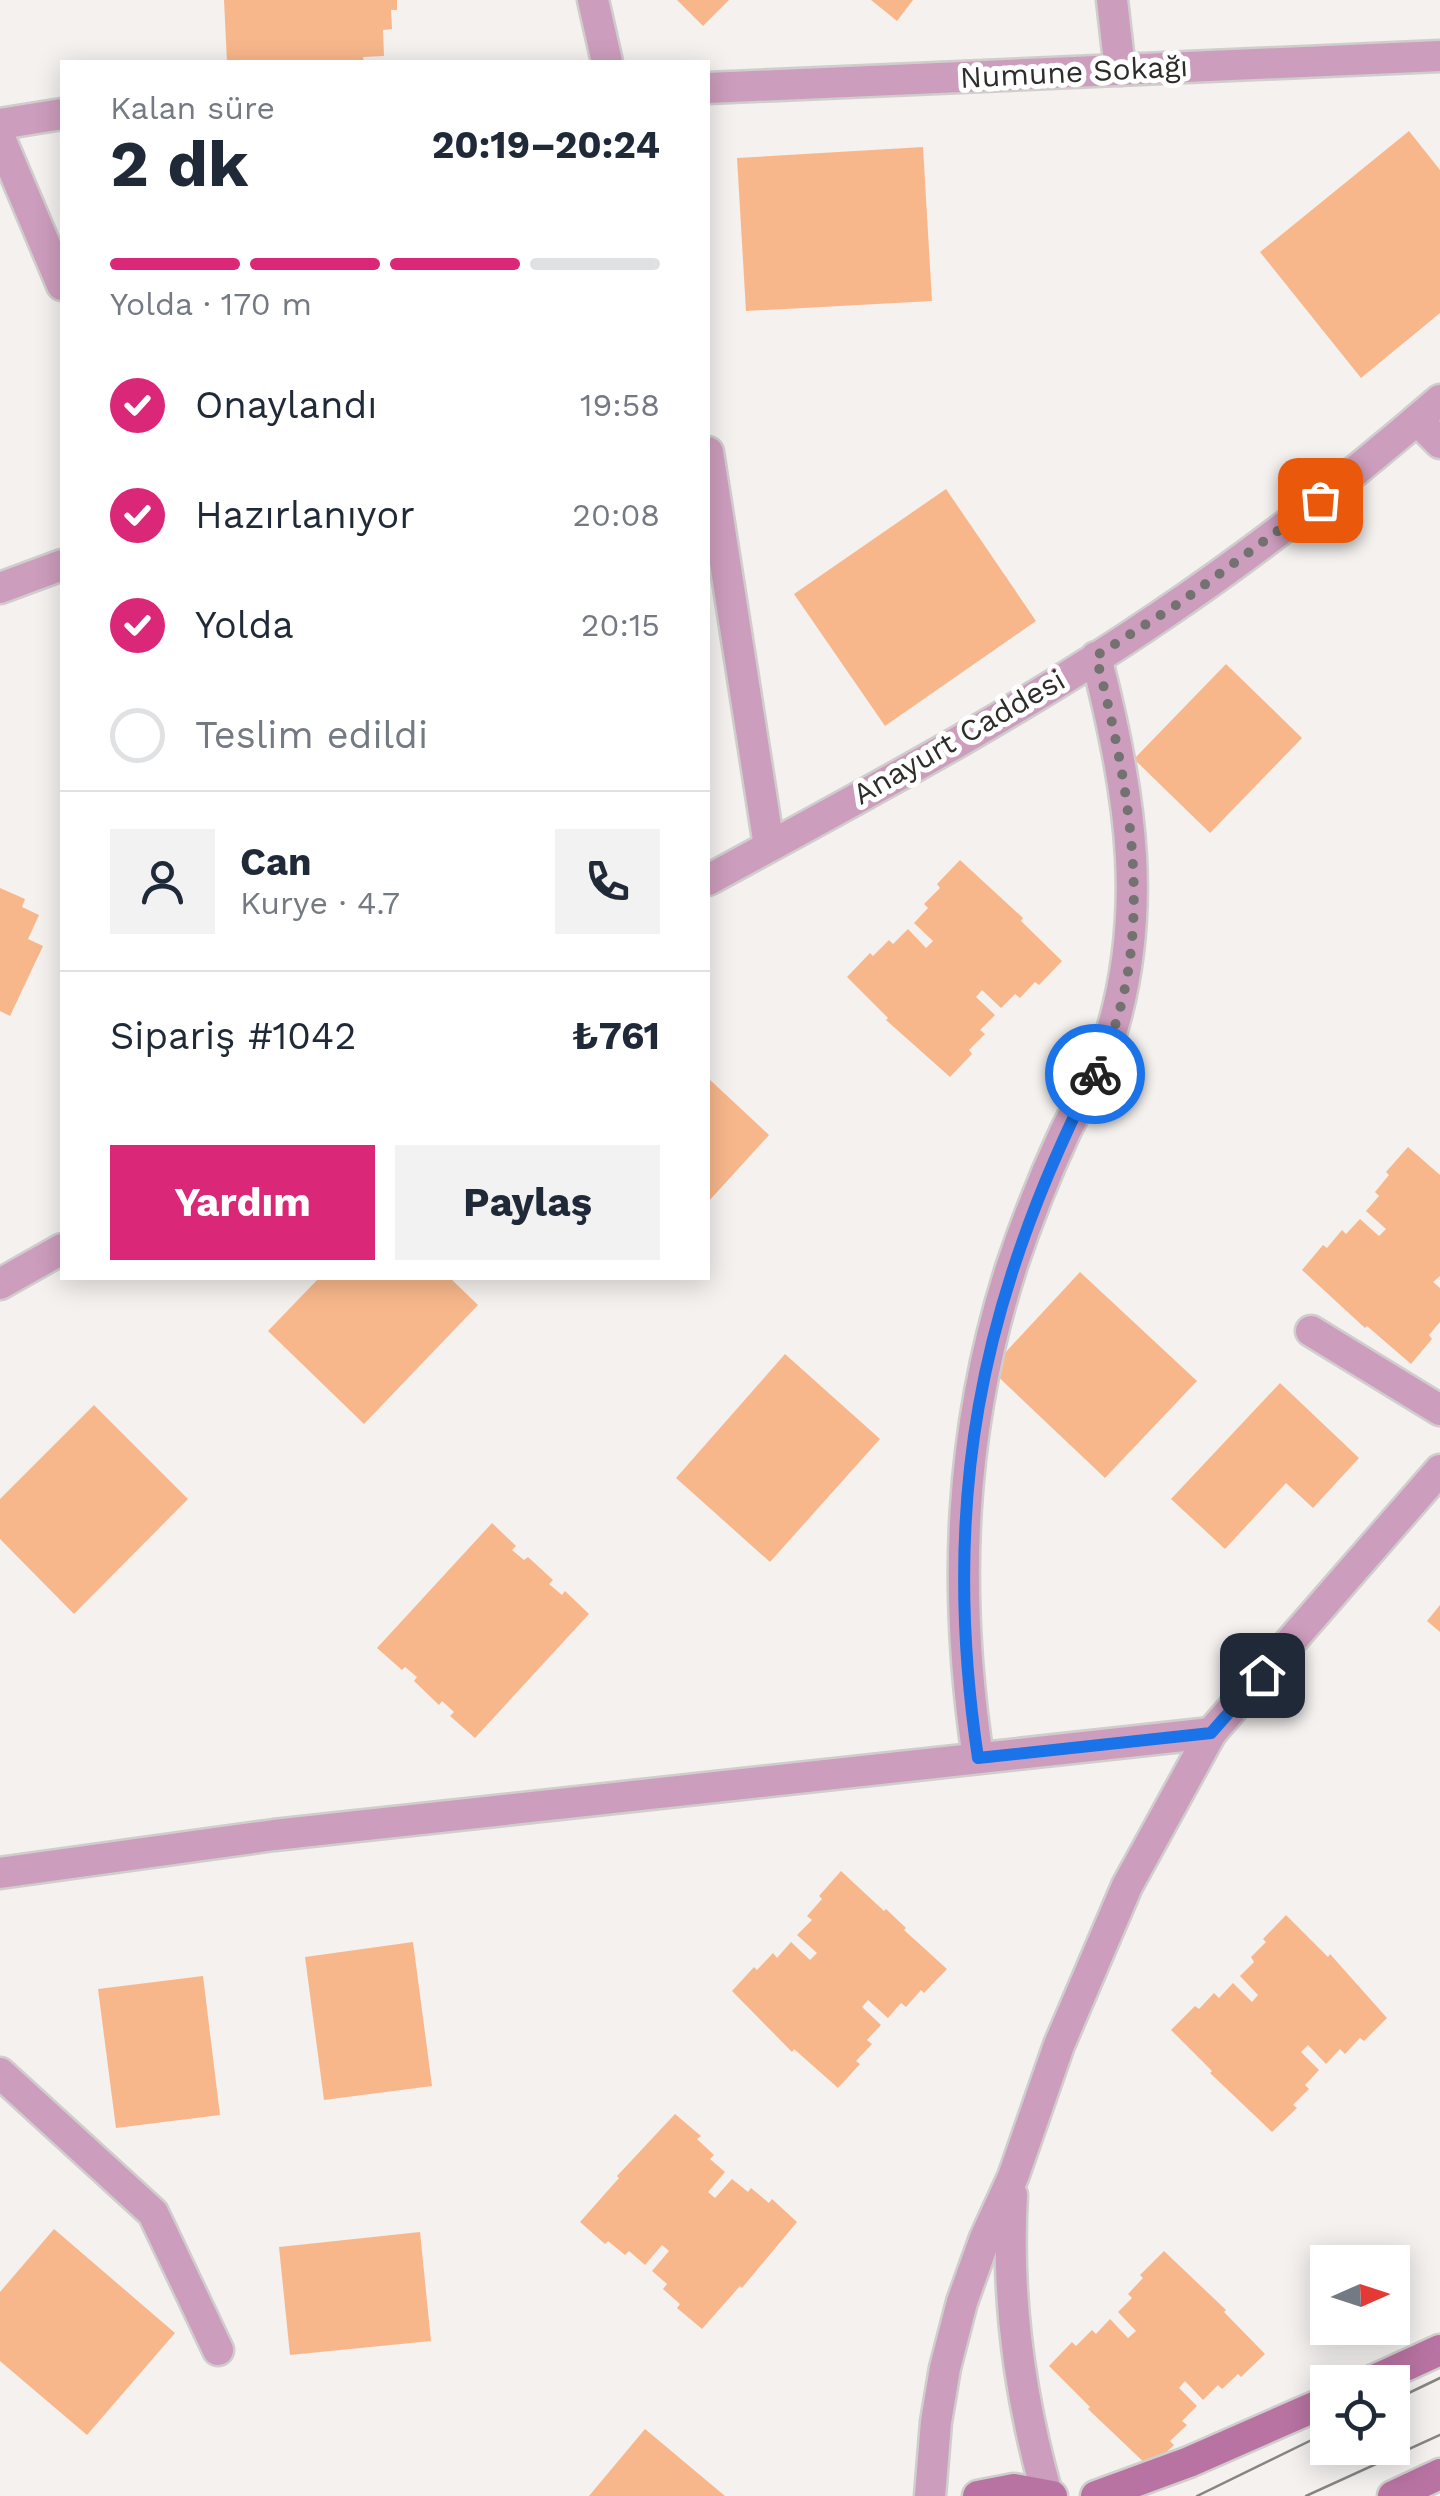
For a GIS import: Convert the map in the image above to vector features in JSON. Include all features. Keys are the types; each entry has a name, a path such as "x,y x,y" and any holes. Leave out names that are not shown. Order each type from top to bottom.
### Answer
{"street":[{"path":"594,0 606,60"},
{"path":"1112,0 1120,70"},
{"name":"Numune Sokağı","path":"710,88 1440,56"},
{"path":"0,124 60,114"},
{"path":"0,138 60,280"},
{"path":"1428,410 1440,443"},
{"name":"Anayurt Caddesi","path":"710,879 994,721 1156,619 1255,550 1350,477 1428,410"},
{"path":"710,465 769,846"},
{"path":"0,588 60,566"},
{"path":"978,1758 963,1629 962,1564 965,1499 976,1418 1012,1267 1037,1197 1101,1062 1116,1019 1127,974 1132,928 1132,862 1126,798 1096,656"},
{"path":"0,1284 60,1250"},
{"path":"1311,1330 1440,1410"},
{"path":"930,2496 936,2422 962,2302 985,2238 1014,2177 1035,2110 1091,1965 1168,1808 1211,1733 1440,1470"},
{"path":"0,1874 260,1836 1211,1733"},
{"path":"0,2072 153,2213 218,2350"},
{"path":"978,2496 1014,2489 1050,2495 1026,2411 1015,2344 1010,2288 1014,2177"},
{"path":"1402,2365 1437,2346"},
{"path":"1096,2496 1189,2462 1310,2409"},
{"path":"1393,2496 1440,2474"}],"building":[{"path":"224,0 397,0 397,10 391,10 392,29 383,30 384,56 363,57 364,60 227,60"},
{"path":"677,0 729,0 703,26"},
{"path":"871,0 913,0 897,21"},
{"path":"1409,131 1440,170 1440,313 1361,378 1260,252"},
{"path":"923,147 932,301 746,311 737,158"},
{"path":"946,489 1036,621 885,726 794,594"},
{"path":"1226,664 1302,738 1210,833 1134,759"},
{"path":"960,860 1023,918 1021,921 1062,961 1039,985 1035,982 1020,998 1015,994 1001,1008 982,990 976,997 995,1015 980,1030 985,1034 969,1050 972,1054 950,1077 886,1020 847,977 870,953 873,956 889,940 893,944 908,929 926,948 933,941 914,923 928,908 924,904 940,888 937,884"},
{"path":"0,888 25,899 22,907 39,915 28,939 43,946 10,1016 0,1011"},
{"path":"710,1080 769,1135 710,1200"},
{"path":"1408,1147 1440,1175 1440,1276 1433,1282 1440,1288 1440,1322 1429,1335 1432,1339 1411,1364 1302,1270 1323,1245 1327,1248 1342,1230 1346,1234 1360,1219 1379,1236 1386,1229 1366,1211 1379,1196 1375,1192 1389,1175 1386,1172"},
{"path":"1080,1272 1197,1381 1105,1478 990,1369"},
{"path":"317,1280 452,1280 478,1305 364,1424 268,1331"},
{"path":"785,1354 880,1439 770,1562 676,1478"},
{"path":"1280,1383 1359,1458 1313,1508 1286,1483 1225,1549 1171,1499"},
{"path":"94,1405 188,1499 74,1614 0,1539 0,1499"},
{"path":"492,1523 516,1546 512,1550 524,1560 528,1557 553,1580 549,1584 562,1595 565,1591 589,1614 475,1738 450,1716 454,1712 442,1701 439,1705 414,1681 417,1677 405,1667 402,1670 377,1648"},
{"path":"1440,1605 1440,1632 1427,1621"},
{"path":"841,1871 947,1969 924,1993 921,1990 906,2007 901,2003 888,2018 868,2000 862,2007 881,2025 867,2040 872,2044 856,2061 860,2064 838,2088 794,2049 792,2052 732,1991 754,1967 757,1970 773,1953 777,1958 791,1942 810,1960 817,1953 797,1935 812,1920 807,1916 822,1899 819,1896"},
{"path":"1286,1915 1328,1957 1330,1954 1387,2018 1364,2041 1360,2038 1345,2054 1340,2049 1326,2064 1308,2045 1301,2052 1319,2070 1305,2085 1309,2089 1293,2105 1297,2108 1272,2132 1171,2030 1195,2006 1199,2009 1214,1993 1219,1998 1233,1983 1252,2002 1258,1995 1240,1976 1254,1962 1251,1957 1266,1942 1263,1939"},
{"path":"413,1942 432,2086 324,2100 305,1957"},
{"path":"203,1976 220,2115 116,2128 98,1989"},
{"path":"675,2114 701,2136 697,2139 714,2155 710,2159 725,2172 708,2192 715,2198 732,2179 769,2203 772,2199 797,2222 702,2329 677,2308 680,2304 663,2289 667,2284 652,2271 669,2251 662,2245 645,2265 629,2251 625,2255 608,2241 605,2244 580,2222"},
{"path":"54,2229 175,2333 87,2435 0,2361 0,2292"},
{"path":"420,2232 431,2341 290,2355 279,2247"},
{"path":"1164,2251 1265,2354 1241,2377 1238,2374 1222,2389 1218,2385 1203,2400 1185,2381 1179,2388 1197,2406 1182,2421 1187,2425 1170,2441 1174,2445 1150,2468 1049,2366 1072,2342 1076,2346 1092,2330 1096,2334 1110,2319 1128,2338 1136,2331 1118,2312 1132,2298 1128,2294 1143,2278 1140,2275"},
{"path":"645,2429 725,2496 589,2496"}],"tram line":[{"path":"1410,2392 1440,2378"},
{"path":"1306,2496 1440,2435"},
{"path":"1197,2496 1310,2441"}],"way so far":[{"path":"1095,1074 1116,1019 1127,974 1133,896 1126,798 1096,656 1181,602 1320,500"}],"route":[{"path":"1095,1074 1066,1129 1012,1267 976,1418 965,1499 962,1564 968,1694 978,1758 1211,1733 1262,1675"}]}
